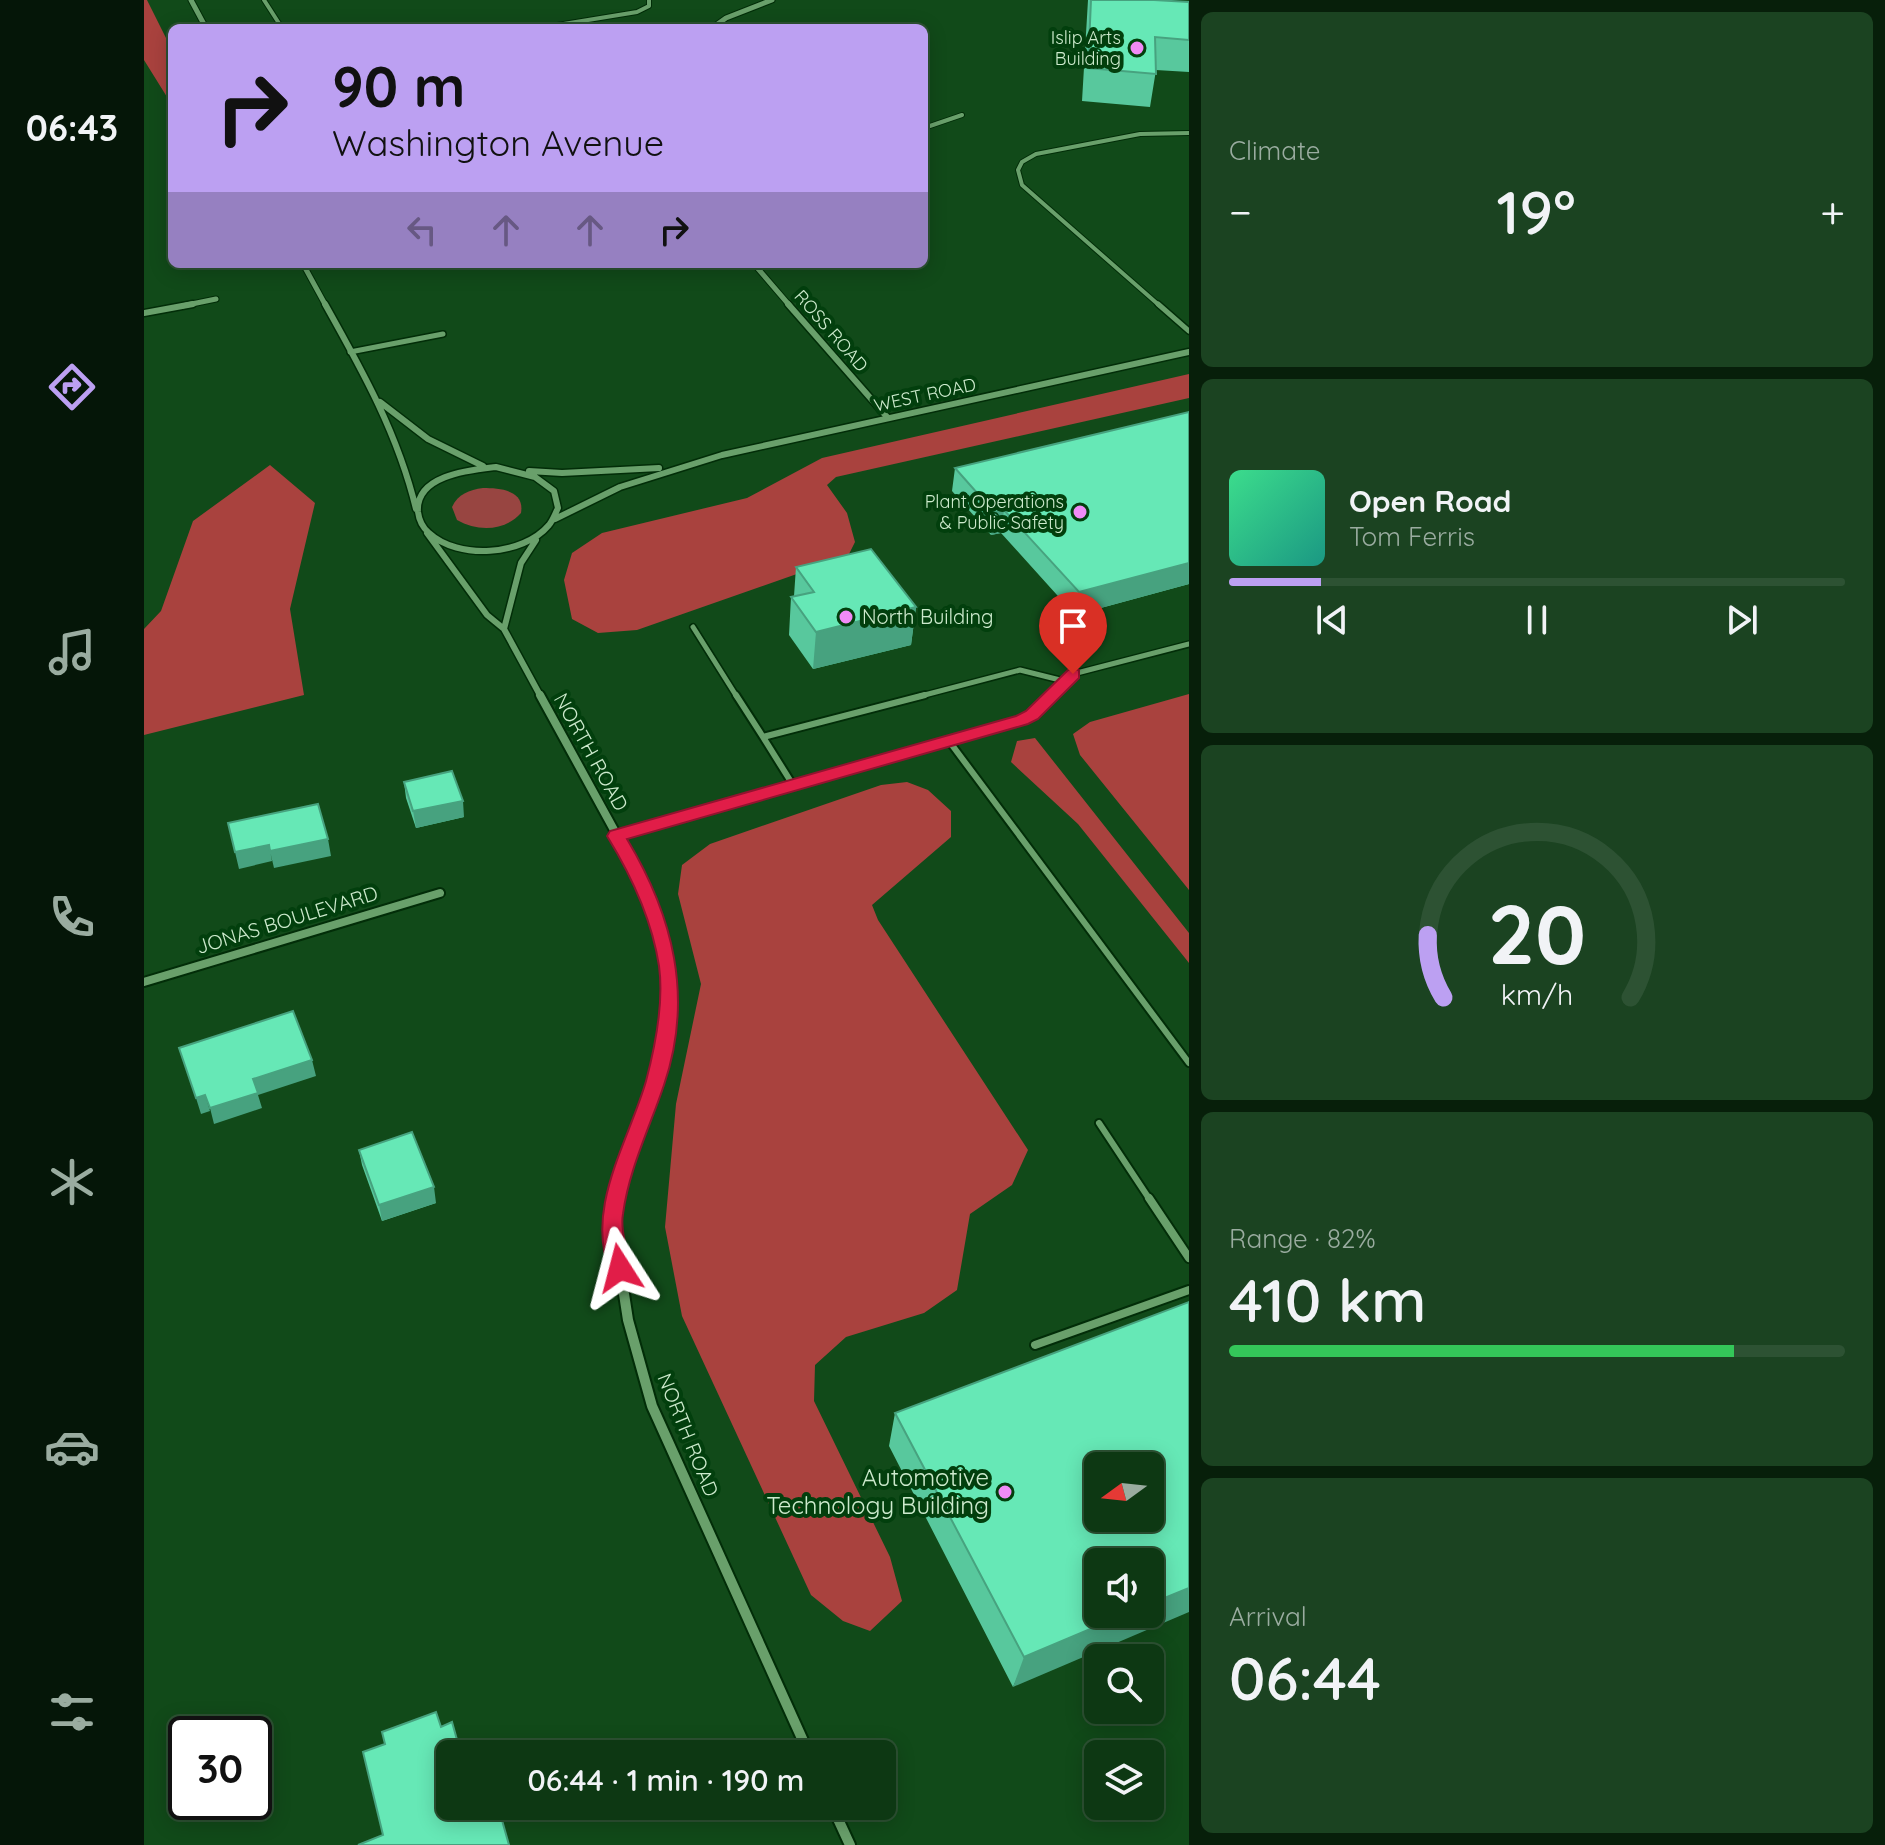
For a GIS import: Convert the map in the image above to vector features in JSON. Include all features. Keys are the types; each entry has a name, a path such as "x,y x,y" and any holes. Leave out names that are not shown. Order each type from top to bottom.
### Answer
{"street":[{"path":"191,0 204,24"},
{"path":"718,24 772,0"},
{"path":"305,268 376,399 403,457 420,525 444,543 483,551 505,549 538,537"},
{"name":"ROSS ROAD","path":"757,268 887,417"},
{"path":"144,313 216,299"},
{"name":"WEST ROAD","path":"555,519 601,495 668,468 1189,352"},
{"path":"376,399 428,439 486,468"},
{"path":"416,511 420,497 432,484 450,475 486,468 519,470 538,477 552,488 559,501 555,519 538,537 521,563 504,629"},
{"name":"WEST ROAD","path":"519,470 562,473 668,468"},
{"name":"NORTH ROAD","path":"427,533 487,615 504,629 636,870 655,918 669,967 667,1024 655,1082 635,1135 612,1216 628,1320 652,1406 803,1740"},
{"name":"JONAS BOULEVARD","path":"144,982 440,893"},
{"path":"838,1820 850,1845"}],"lane":[{"path":"264,0 279,24"},
{"path":"564,24 637,12 649,6 649,0"},
{"path":"928,127 962,115"},
{"path":"1189,133 1140,134 1036,154 1017,167 1017,176 1022,185 1189,331"},
{"path":"350,352 443,334"},
{"path":"693,627 793,785"},
{"path":"616,836 1032,715 1073,674 1189,644"},
{"path":"763,737 1020,670 1064,681"},
{"path":"949,741 1189,1063"},
{"path":"1099,1123 1189,1258"},
{"path":"1035,1345 1189,1290"}],"shaded area":[{"path":"144,0 147,0 168,42 168,99 144,60"},
{"path":"1189,374 1189,398 836,477 827,485 847,513 855,542 848,556 637,630 598,633 572,619 564,580 572,553 602,533 747,498 822,458"},
{"path":"270,465 315,503 290,609 304,695 144,735 144,629 161,611 193,521"},
{"path":"483,488 504,490 515,495 521,505 521,513 507,523 491,528 457,520 452,507 457,499 469,491"},
{"path":"1189,694 1189,890 1080,755 1073,734 1090,722"},
{"path":"1035,738 1189,933 1189,963 1078,824 1011,762 1017,741"},
{"path":"907,782 928,790 951,811 951,837 872,905 878,920 1028,1150 1012,1185 970,1214 957,1290 924,1313 846,1337 815,1365 814,1401 890,1557 902,1601 870,1631 843,1621 811,1595 682,1316 665,1227 676,1104 701,984 678,894 682,865 710,844 881,785"}],"building":[{"path":"1091,0 1189,2 1189,40 1155,37 1156,74 1088,68"},
{"name":"Plant Operations & Public Safety","path":"1189,412 1189,563 1079,592 1004,510 994,512 955,468"},
{"path":"871,549 916,607 816,632 791,597 814,592 796,567"},
{"path":"452,771 463,801 413,811 404,782"},
{"path":"318,804 328,839 270,851 269,845 235,852 228,823"},
{"path":"293,1011 312,1060 253,1079 258,1093 210,1108 205,1095 196,1098 179,1048"},
{"path":"412,1132 434,1187 379,1205 359,1150"},
{"name":"Automotive Technology Building","path":"1189,1302 1189,1588 1164,1598 1164,1548 1084,1548 1084,1628 1093,1628 1024,1657 895,1413"},
{"path":"436,1712 441,1727 452,1722 457,1740 436,1740 436,1820 502,1820 509,1845 358,1845 383,1835 363,1752 385,1744 382,1732"}],"place":[{"name":"Islip Arts Building","path":"1137,48"},
{"name":"Plant Operations & Public Safety","path":"1080,512"},
{"name":"North Building","path":"846,617"},
{"name":"Automotive Technology Building","path":"1005,1492"}],"route":[{"path":"620,1268 612,1216 635,1135 655,1082 667,1024 669,967 655,918 636,870 616,836 1022,720 1032,715 1073,674"}]}
